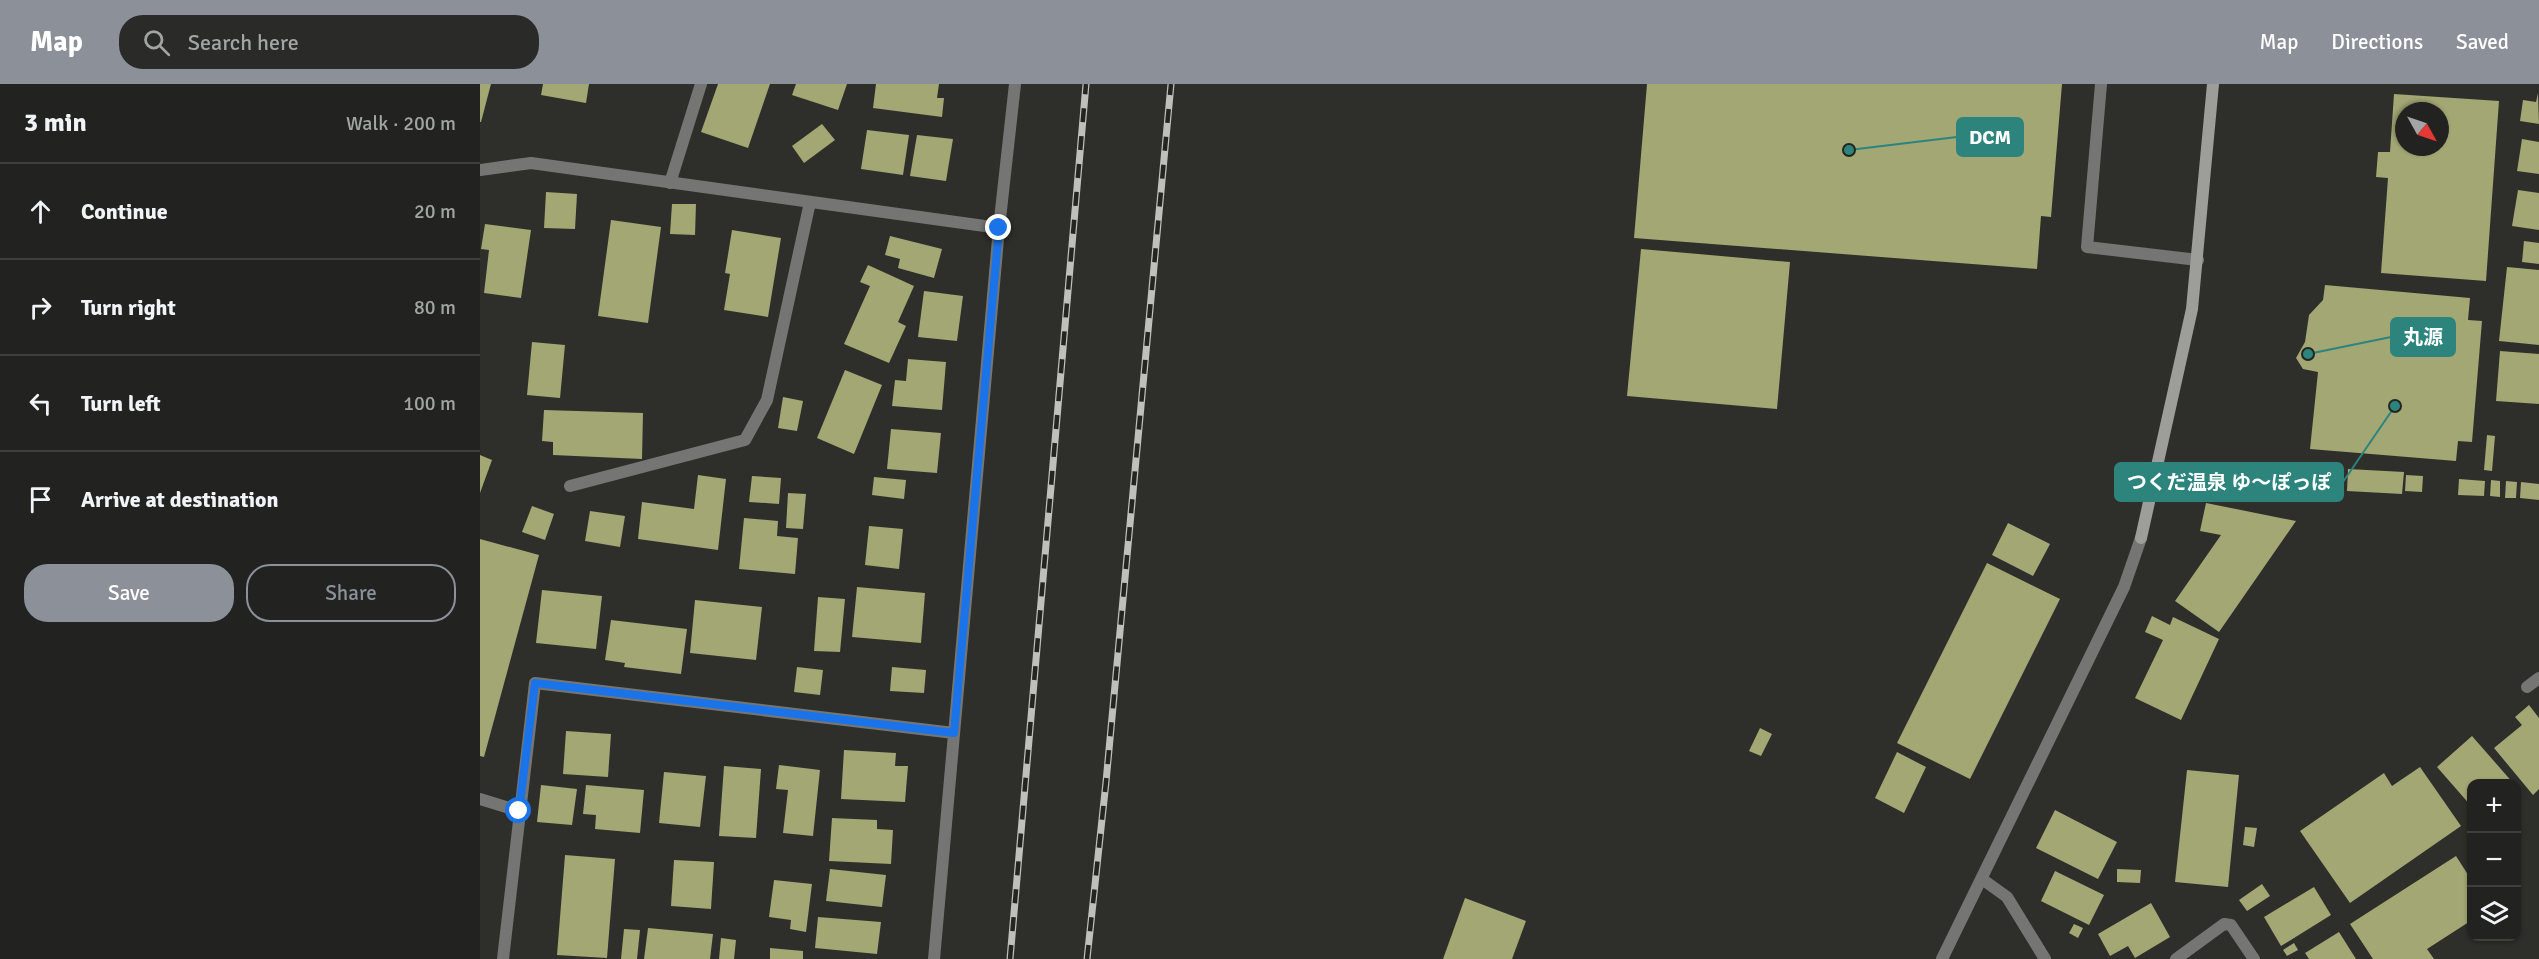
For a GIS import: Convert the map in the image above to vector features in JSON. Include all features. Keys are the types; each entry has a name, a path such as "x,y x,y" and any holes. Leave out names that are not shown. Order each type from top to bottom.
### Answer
{"street":[{"path":"670,183 701,84"},
{"path":"934,959 999,228 1015,84"},
{"path":"2101,84 2087,248 2198,260"},
{"path":"1942,959 2124,587 2141,538 2188,332 2198,260 2213,84"},
{"path":"480,170 531,163 999,228"},
{"path":"570,486 745,440 767,400 810,202"},
{"path":"2528,687 2539,678"},
{"path":"503,959 535,683 954,733"},
{"path":"480,799 519,811"},
{"path":"1982,879 2007,897 2045,959"},
{"path":"2176,959 2224,924 2231,925 2254,959"}],"building":[{"path":"480,84 491,84 481,122 480,122"},
{"path":"543,84 589,84 586,103 541,95"},
{"path":"718,84 770,84 748,148 701,132"},
{"path":"796,84 847,84 838,110 792,95"},
{"path":"876,84 939,84 937,98 944,98 942,117 873,108"},
{"path":"1647,84 2062,84 2051,217 2041,216 2037,269 1634,238"},
{"path":"2538,93 2539,124 2520,121 2523,100 2536,102"},
{"path":"2394,94 2499,101 2486,281 2381,273 2388,178 2376,177 2378,152 2390,152"},
{"path":"822,124 835,140 804,163 792,146"},
{"path":"867,130 909,135 903,175 861,169"},
{"path":"917,135 953,139 946,181 910,176"},
{"path":"2522,139 2539,142 2539,174 2517,171"},
{"path":"2518,190 2539,193 2539,230 2512,226"},
{"path":"546,192 577,194 575,229 544,228"},
{"path":"672,204 696,204 695,235 670,234"},
{"path":"611,220 661,227 648,323 598,316"},
{"path":"485,224 531,230 521,298 484,293 489,250 481,249"},
{"path":"732,230 781,238 768,317 724,310 730,274 725,273"},
{"path":"890,236 942,249 934,278 898,268 900,259 885,255"},
{"path":"2524,241 2539,243 2539,264 2522,262"},
{"path":"1641,249 1790,262 1777,409 1627,396"},
{"path":"868,265 914,286 898,322 906,326 889,363 844,344 870,286 860,282"},
{"path":"2507,267 2539,270 2539,345 2499,341"},
{"path":"2325,285 2470,298 2468,320 2482,321 2472,442 2458,441 2456,461 2310,449 2318,372 2303,369 2296,358 2305,342 2309,315 2323,300"},
{"path":"924,291 963,296 957,341 918,337"},
{"path":"532,342 565,345 560,398 527,395"},
{"path":"2500,351 2539,354 2539,404 2496,401"},
{"path":"908,359 946,362 942,410 892,406 895,380 906,381"},
{"path":"845,370 882,385 854,454 817,438"},
{"path":"783,397 803,401 797,431 778,428"},
{"path":"544,410 643,413 642,459 553,455 553,442 542,441"},
{"path":"891,429 941,433 937,473 887,469"},
{"path":"2487,435 2495,436 2492,471 2484,470"},
{"path":"480,455 492,460 480,493"},
{"path":"2348,469 2404,472 2402,494 2347,491"},
{"path":"698,475 726,479 718,550 638,539 642,502 694,509"},
{"path":"2406,475 2423,476 2422,492 2405,491"},
{"path":"752,476 781,478 779,504 749,502"},
{"path":"874,477 906,480 904,499 872,495"},
{"path":"2459,479 2485,481 2484,496 2458,495"},
{"path":"2491,480 2500,481 2500,497 2490,496"},
{"path":"2506,481 2517,482 2516,498 2505,498"},
{"path":"2521,482 2539,484 2539,500 2520,498"},
{"path":"788,493 806,494 803,529 786,528"},
{"path":"2206,503 2296,521 2219,632 2175,601 2221,535 2200,531"},
{"path":"532,506 554,514 545,540 522,532"},
{"path":"590,511 625,516 620,547 585,541"},
{"path":"744,518 778,521 777,536 798,538 795,574 739,569"},
{"path":"2008,523 2050,544 2033,576 1992,555"},
{"path":"869,526 903,529 899,569 865,565"},
{"path":"480,539 539,555 484,757 480,756"},
{"path":"1987,563 2060,599 1970,779 1897,743"},
{"path":"857,587 925,593 921,643 852,637"},
{"path":"542,590 602,596 596,649 536,643"},
{"path":"818,597 845,599 840,652 814,651"},
{"path":"695,600 762,607 756,660 690,653"},
{"path":"2152,616 2170,625 2173,617 2219,639 2181,720 2135,698 2163,640 2145,632"},
{"path":"611,620 687,629 681,674 624,667 625,663 605,660"},
{"path":"797,667 823,670 820,695 794,692"},
{"path":"892,667 926,670 924,693 890,691"},
{"path":"2529,705 2539,718 2539,789 2533,795 2494,748 2522,725 2515,717"},
{"path":"1760,728 1772,734 1761,756 1749,751"},
{"path":"566,731 611,734 608,777 563,774"},
{"path":"2472,736 2510,779 2467,779 2467,801 2437,767"},
{"path":"844,750 896,753 895,766 908,766 905,802 841,799"},
{"path":"1897,752 1926,767 1904,813 1875,798"},
{"path":"779,765 820,770 813,836 783,833 788,790 776,789"},
{"path":"724,766 761,769 756,838 719,836"},
{"path":"2420,767 2461,826 2350,903 2300,831 2384,773 2392,786"},
{"path":"2187,770 2239,775 2228,887 2175,882"},
{"path":"664,772 706,776 700,827 659,823"},
{"path":"541,785 577,789 572,825 537,822"},
{"path":"586,785 644,790 640,833 595,829 596,815 583,814"},
{"path":"2055,810 2117,842 2098,879 2036,848"},
{"path":"832,818 877,820 877,829 893,830 891,864 829,861"},
{"path":"2245,827 2257,828 2254,847 2243,845"},
{"path":"565,855 615,859 607,958 557,955"},
{"path":"2456,856 2467,873 2467,923 2427,949 2434,959 2373,959 2350,924"},
{"path":"674,860 714,862 711,909 671,906"},
{"path":"830,869 886,875 882,907 826,901"},
{"path":"2117,869 2141,870 2140,883 2117,882"},
{"path":"2055,871 2104,895 2089,925 2041,901"},
{"path":"774,880 812,884 806,932 790,929 791,920 769,917"},
{"path":"2262,884 2270,896 2247,911 2239,900"},
{"path":"2314,887 2331,915 2281,946 2264,917"},
{"path":"1465,898 1526,921 1512,959 1443,959"},
{"path":"2151,903 2170,937 2135,958 2128,946 2110,956 2098,934"},
{"path":"818,917 881,922 877,954 815,948"},
{"path":"2074,924 2083,928 2078,938 2069,933"},
{"path":"648,928 713,934 710,959 644,959"},
{"path":"624,929 640,930 637,959 621,959"},
{"path":"2339,932 2356,959 2309,959 2305,953"},
{"path":"721,938 736,940 734,959 719,959"},
{"path":"2294,943 2298,950 2287,956 2283,950"},
{"path":"770,948 803,951 803,959 770,959"}],"railway":[{"path":"1010,959 1086,84"},
{"path":"1087,959 1106,782 1171,84"}],"place":[{"name":"DCM","path":"1849,150"},
{"name":"丸源","path":"2308,354"},
{"name":"つくだ温泉 ゆ～ぽっぽ","path":"2395,406"}],"route":[{"path":"519,811 535,683 954,733 999,228"}]}
